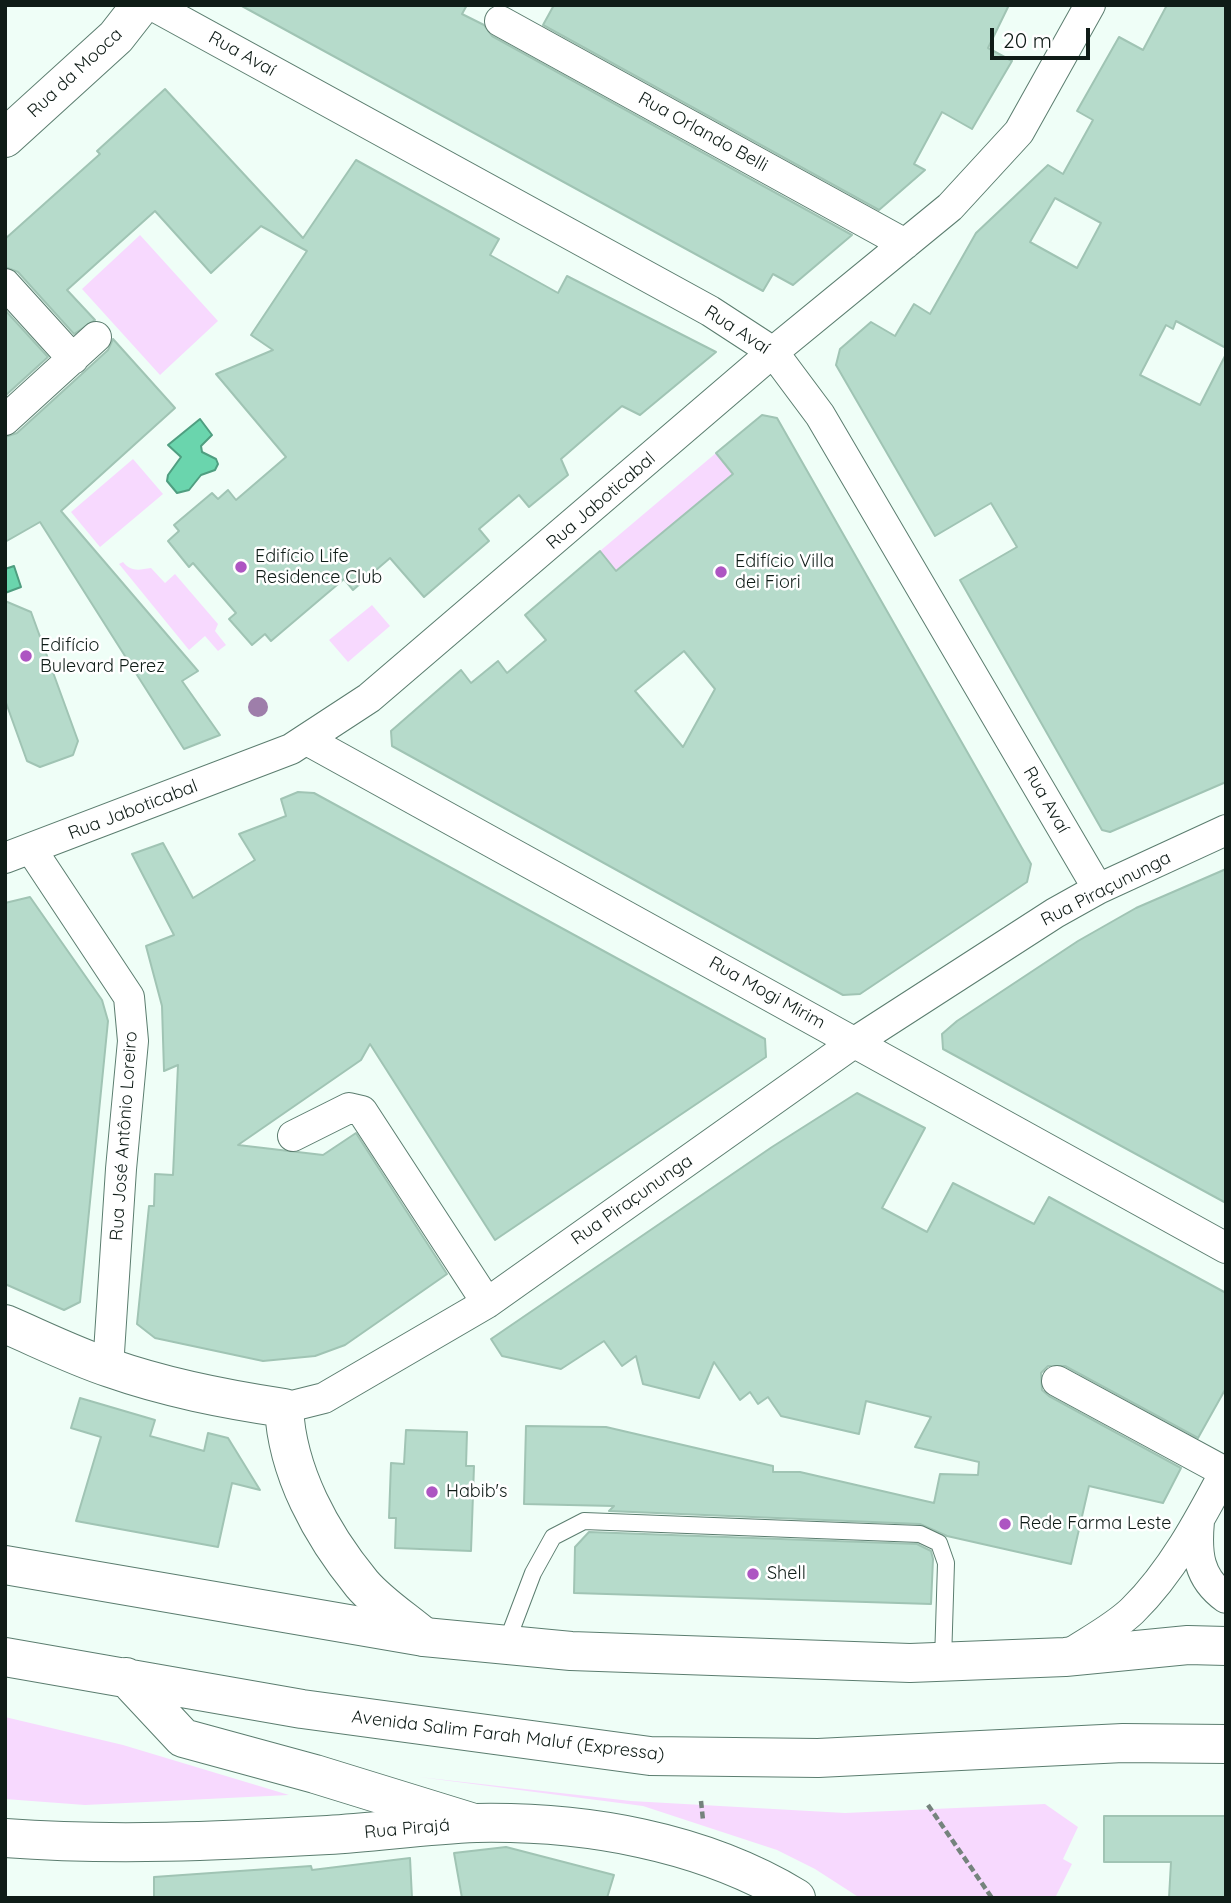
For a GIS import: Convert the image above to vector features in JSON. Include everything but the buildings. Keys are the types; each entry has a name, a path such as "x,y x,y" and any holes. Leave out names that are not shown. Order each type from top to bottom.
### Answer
{"main road":[{"name":"Rua da Mooca","path":"5,138 116,37 141,5"},
{"name":"Rua Piraçununga","path":"5,1324 108,1368 212,1397 284,1408"},
{"path":"284,1408 285,1438 295,1472 314,1511 363,1585 424,1637"},
{"path":"5,1565 424,1637 505,1646 910,1663 1065,1657 1188,1645 1226,1646"},
{"name":"Avenida Salim Farah Maluf (Expressa)","path":"5,1657 302,1709 650,1756 818,1758 1123,1744 1226,1744"},
{"path":"126,1677 183,1738 315,1774 474,1824"},
{"name":"Rua Pirajá","path":"5,1838 153,1843 364,1833 474,1824 516,1824 631,1836 708,1856 762,1877 796,1898"}],"street":[{"name":"Rua Avaí","path":"152,5 710,312 773,352 820,415 1098,889"},
{"name":"Rua Jaboticabal","path":"18,854 261,762 307,740 398,674 773,352 950,206 1019,132 1090,5"},
{"name":"Rua Orlando Belli","path":"500,21 905,244"},
{"path":"5,284 73,359"},
{"path":"5,420 96,337"},
{"name":"Rua Mogi Mirim","path":"307,740 1226,1248"},
{"name":"Rua Piraçununga","path":"284,1408 324,1398 486,1303 855,1042 1055,912 1098,889 1226,830"},
{"name":"Rua José Antônio Loreiro","path":"18,854 129,997 133,1041 121,1169 108,1368"},
{"path":"293,1136 349,1108 362,1111 486,1303"},
{"path":"1058,1381 1225,1471 1199,1521 1131,1612 1065,1657"},
{"path":"1199,1521 1196,1551 1200,1566 1206,1578 1226,1598"}],"lane":[{"path":"505,1646 533,1573 553,1537 584,1521 920,1534 939,1543 946,1563 943,1662"}],"path":[{"path":"928,1805 992,1898"}],"shaded area":[{"path":"140,235 218,321 160,375 82,289"},
{"path":"200,419 212,435 201,446 202,452 216,459 218,464 215,470 201,475 189,490 177,493 167,481 168,475 181,457 168,445"},
{"path":"716,453 733,474 639,552 629,587 600,551"},
{"path":"133,459 163,494 100,547 71,512"},
{"path":"123,562 132,569 151,568 165,583 175,574 218,624 215,631 226,645 218,651 205,636 189,650 119,564"},
{"path":"14,566 21,587 5,593 5,569"},
{"path":"372,605 390,626 348,662 329,640"},
{"path":"5,1717 123,1745 289,1795 85,1805 5,1799"},
{"path":"419,1777 631,1801 845,1813 1045,1804 1078,1827 1063,1859 1072,1864 1055,1898 860,1898 815,1869 777,1850 643,1806"}],"place":[{"name":"Edifício Life Residence Club","path":"241,567"},
{"name":"Edifício Villa dei Fiori","path":"721,572"},
{"name":"Edifício Bulevard Perez","path":"26,656"},
{"name":"Habib's","path":"432,1492"},
{"name":"Rede Farma Leste","path":"1005,1524"},
{"name":"Shell","path":"753,1574"}]}
